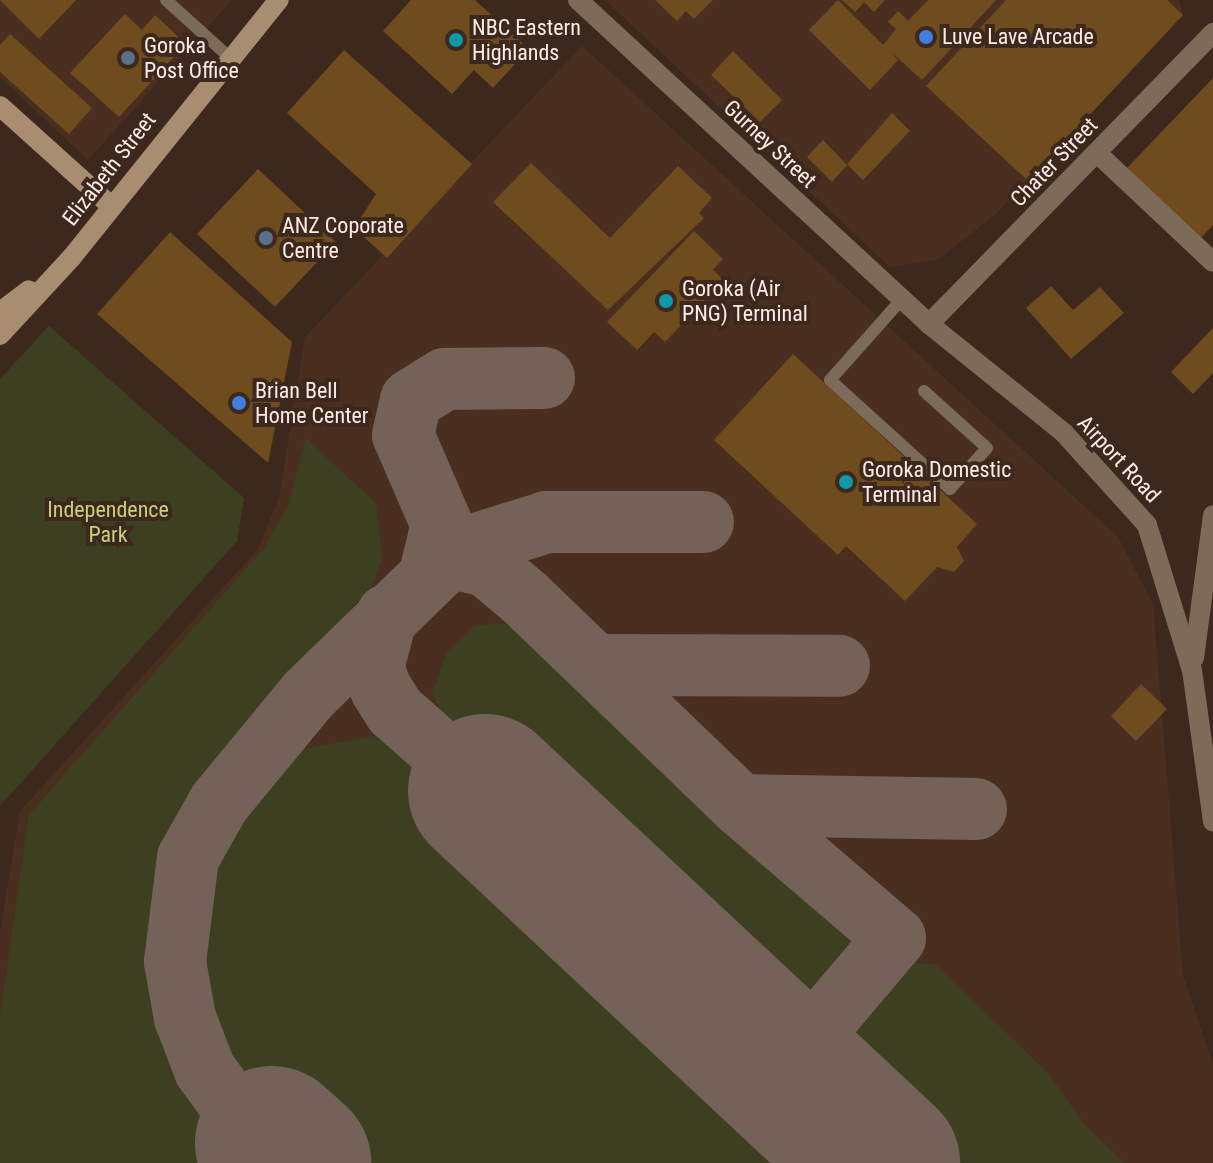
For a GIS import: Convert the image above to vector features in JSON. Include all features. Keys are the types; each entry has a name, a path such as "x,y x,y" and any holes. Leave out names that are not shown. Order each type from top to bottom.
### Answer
{"main road":[{"name":"Elizabeth Street","path":"0,335 72,257 228,56 279,0"},
{"path":"0,106 110,205"},
{"name":"Elizabeth Street","path":"0,312 72,257"}],"street":[{"name":"Gurney Street","path":"578,0 929,324"},
{"name":"Chater Street","path":"929,324 1213,33"},
{"path":"1097,153 1213,262"},
{"name":"Airport Road","path":"929,324 1064,433 1147,525 1192,670 1213,822"},
{"path":"1192,670 1213,515"}],"lane":[{"path":"166,0 228,56"},
{"path":"902,299 830,380 950,489 987,448 924,391"}],"shaded area":[{"path":"0,0 232,0 88,160 0,77"},
{"path":"605,0 1179,0 1182,13 994,216 937,260 890,267"},
{"path":"582,46 1118,537 1153,604 1183,975 1213,1065 1213,1163 0,1163 0,932 20,811 258,549 279,498 305,337"}],"green space":[{"name":"Independence Park","path":"49,326 244,498 237,541 0,806 0,379"},
{"path":"306,439 376,503 382,557 374,583 244,729 172,826 153,911 150,991 169,1047 229,1163 0,1163 0,1017 29,815 264,548 288,507"},
{"path":"499,623 530,633 871,940 811,1015 786,1032 770,1025 448,726 432,693 447,653 475,626"},
{"path":"374,736 401,747 843,1163 359,1163 304,1112 259,1091 223,1049 207,1007 202,896 220,850 277,764 294,751"},
{"path":"911,962 936,965 1048,1073 1083,1123 1124,1163 920,1163 849,1097 836,1075 834,1045 888,979"}],"building":[{"path":"0,0 76,0 39,39"},
{"name":"NBC Eastern Highlands","path":"411,0 475,0 529,49 493,88 474,70 452,94 383,31"},
{"path":"655,0 713,0 694,19 686,11 677,21"},
{"path":"838,0 883,45 896,29 888,22 898,11 908,21 928,0 996,0 922,80 891,52 898,60 870,90 809,30"},
{"name":"Luve Lave Arcade","path":"842,0 885,0 874,12 864,2 855,12"},
{"path":"1006,0 1167,0 1183,15 1028,181 926,86"},
{"name":"Goroka Post Office","path":"125,14 142,30 155,15 186,44 119,117 70,73"},
{"path":"10,34 92,108 69,134 0,72 0,45"},
{"path":"344,50 472,164 387,258 354,228 376,194 287,113"},
{"path":"733,51 782,100 760,122 711,75"},
{"path":"1213,78 1213,225 1201,238 1127,168"},
{"path":"892,113 910,131 863,180 847,164"},
{"path":"823,140 847,165 832,182 807,157"},
{"path":"531,163 610,238 678,166 712,198 699,213 704,218 608,310 493,202"},
{"name":"ANZ Coporate Centre","path":"258,169 336,242 275,307 197,234"},
{"name":"Goroka (Air PNG) Terminal","path":"694,231 723,259 713,270 724,280 665,342 654,332 637,350 607,322"},
{"name":"Brian Bell Home Center","path":"170,232 292,342 268,463 97,314"},
{"path":"1051,286 1073,310 1100,287 1124,313 1071,359 1026,308"},
{"path":"1213,328 1213,373 1193,394 1171,372"},
{"name":"Goroka Domestic Terminal","path":"793,354 977,524 957,547 964,561 954,572 937,567 905,601 846,546 838,555 714,440"},
{"path":"1141,684 1167,709 1136,741 1111,716"}],"taxiway":[{"path":"429,577 442,525 403,435 411,400 445,379 544,378"},
{"path":"272,1143 232,1107 205,1070 185,1018 175,962 188,858 219,803 308,695 457,550 547,522 703,522"},
{"path":"447,557 487,566 525,598 740,805 976,809"},
{"path":"387,615 373,668 381,689 395,711 485,791"},
{"path":"597,665 839,666"},
{"path":"740,805 895,938 783,1070"}],"runway":[{"path":"485,791 883,1163"},
{"path":"272,1143 294,1163"}],"place":[{"name":"Luve Lave Arcade","path":"926,37"},
{"name":"NBC Eastern Highlands","path":"456,40"},
{"name":"Goroka Post Office","path":"128,58"},
{"name":"ANZ Coporate Centre","path":"266,238"},
{"name":"Goroka (Air PNG) Terminal","path":"666,301"},
{"name":"Brian Bell Home Center","path":"239,403"},
{"name":"Goroka Domestic Terminal","path":"846,482"}]}
